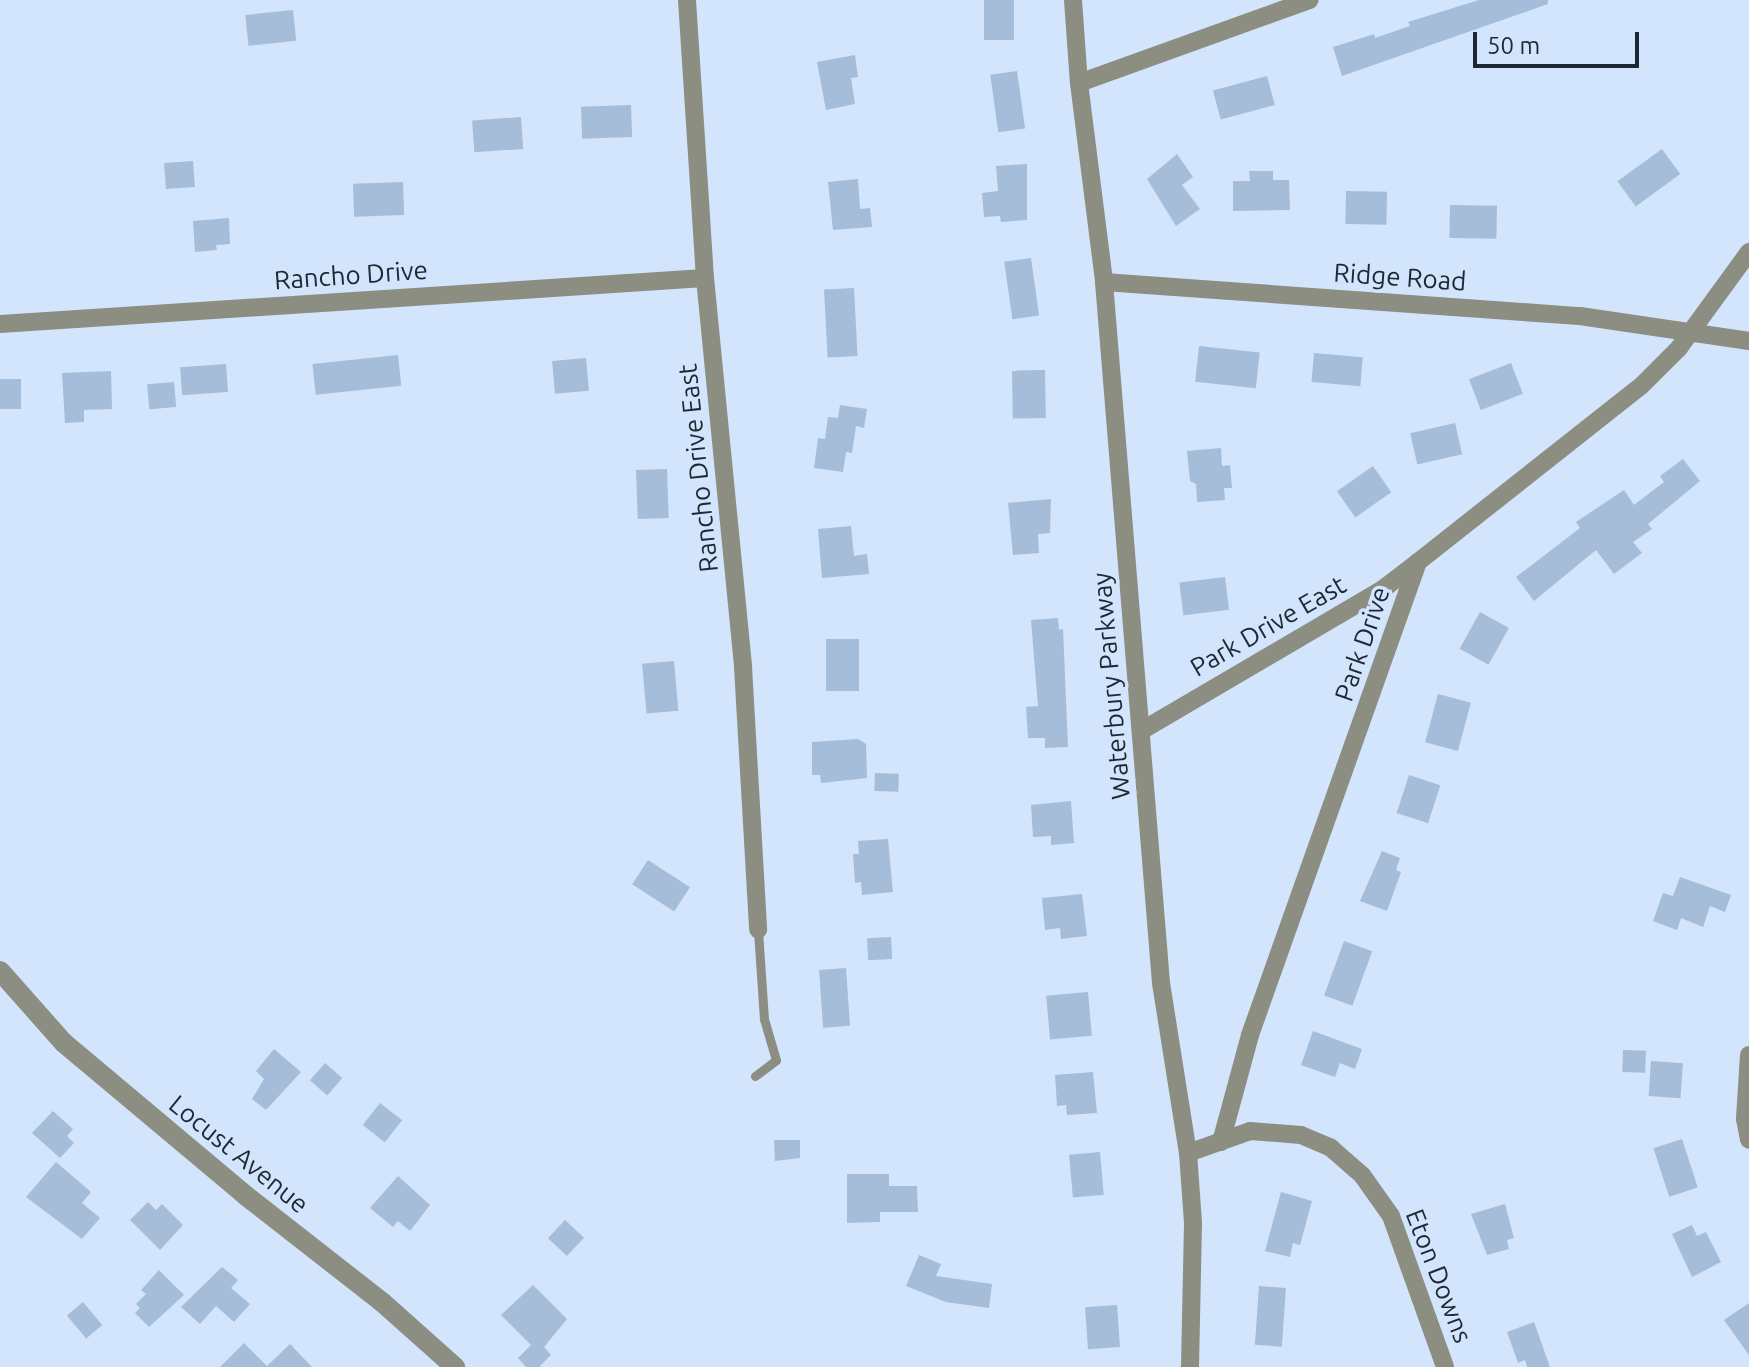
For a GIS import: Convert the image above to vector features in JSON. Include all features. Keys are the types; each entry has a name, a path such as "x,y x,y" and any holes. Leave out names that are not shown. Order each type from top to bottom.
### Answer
{"street":[{"name":"Rancho Drive East","path":"687,0 705,278 743,667 758,930"},
{"name":"Waterbury Parkway","path":"1073,0 1079,83 1104,282 1161,983 1188,1153 1193,1223 1190,1367"},
{"path":"1079,83 1310,0"},
{"name":"Park Drive","path":"1221,1142 1250,1035 1418,562 1641,386 1691,331 1749,252"},
{"name":"Rancho Drive","path":"0,324 705,278"},
{"name":"Ridge Road","path":"1104,282 1580,316 1749,341"},
{"name":"Park Drive East","path":"1141,731 1383,589 1418,562"},
{"name":"Locust Avenue","path":"0,971 64,1043 245,1195 382,1302 455,1367"},
{"path":"1749,1055 1745,1119 1749,1140"},
{"name":"Eton Downs","path":"1221,1142 1250,1131 1301,1135 1331,1148 1362,1175 1391,1216 1445,1367"},
{"path":"1188,1153 1221,1142"}],"lane":[{"path":"755,1076 776,1060 764,1019 758,930"}],"building":[{"path":"984,0 1014,0 1014,40 984,40"},
{"path":"1479,0 1548,0 1548,4 1342,76 1333,47 1374,34 1375,38 1410,26 1408,22"},
{"path":"293,10 296,41 249,46 245,15"},
{"path":"855,55 858,77 851,78 855,104 826,110 817,62"},
{"path":"1017,71 1025,128 998,132 990,75"},
{"path":"1267,76 1275,105 1221,119 1213,90"},
{"path":"631,105 632,137 582,139 581,107"},
{"path":"521,117 523,149 474,152 472,120"},
{"path":"1662,149 1680,174 1636,206 1618,181"},
{"path":"1177,154 1193,177 1182,185 1200,209 1176,226 1147,179"},
{"path":"193,161 195,187 166,189 164,163"},
{"path":"1027,164 1027,220 1001,222 1000,216 984,217 982,193 998,191 996,166"},
{"path":"1249,171 1273,171 1273,180 1289,180 1290,210 1233,211 1233,181 1250,181"},
{"path":"858,179 860,209 870,208 872,227 833,230 828,182"},
{"path":"403,182 404,215 354,217 353,184"},
{"path":"1346,191 1387,192 1386,225 1345,224"},
{"path":"1450,205 1497,206 1496,239 1449,238"},
{"path":"229,218 230,244 216,245 217,250 195,252 193,221"},
{"path":"1031,258 1039,315 1012,319 1004,262"},
{"path":"854,288 858,356 828,357 824,290"},
{"path":"1199,346 1260,352 1256,388 1195,382"},
{"path":"1314,353 1363,357 1360,386 1311,382"},
{"path":"398,355 401,386 316,395 312,364"},
{"path":"586,358 589,391 555,394 552,361"},
{"path":"1511,363 1523,394 1481,410 1469,379"},
{"path":"226,364 228,392 182,395 180,367"},
{"path":"1045,370 1046,418 1013,419 1012,371"},
{"path":"111,371 112,409 84,410 84,422 65,423 62,373"},
{"path":"0,379 21,379 21,409 0,409"},
{"path":"174,382 176,407 149,409 147,384"},
{"path":"840,405 867,409 864,428 856,426 852,453 846,452 843,472 814,468 818,438 825,439 828,417 838,418"},
{"path":"1455,423 1462,454 1417,465 1410,433"},
{"path":"1221,448 1222,466 1230,465 1232,488 1224,488 1225,500 1197,502 1196,484 1190,481 1187,451"},
{"path":"1683,459 1700,481 1648,524 1652,529 1633,542 1642,553 1614,574 1596,550 1534,601 1516,577 1580,528 1576,522 1624,490 1634,505 1664,482 1660,476"},
{"path":"1373,466 1391,492 1355,517 1337,491"},
{"path":"667,469 669,518 638,519 636,470"},
{"path":"1051,499 1050,533 1038,534 1039,553 1013,555 1008,503"},
{"path":"851,526 854,556 867,554 869,574 822,578 818,529"},
{"path":"1225,577 1229,610 1183,615 1179,583"},
{"path":"1480,612 1509,628 1489,665 1460,649"},
{"path":"1058,618 1059,630 1063,629 1068,747 1045,748 1045,738 1028,738 1026,707 1038,706 1031,620"},
{"path":"826,639 859,639 859,691 826,691"},
{"path":"674,661 678,711 646,714 642,664"},
{"path":"1438,694 1471,703 1458,751 1425,742"},
{"path":"858,739 866,744 867,778 821,783 820,775 812,775 812,742"},
{"path":"875,773 899,774 898,792 874,791"},
{"path":"1409,775 1440,785 1428,823 1397,813"},
{"path":"1071,801 1074,843 1051,845 1051,836 1033,837 1031,805"},
{"path":"888,839 893,892 862,895 861,882 855,883 853,854 859,854 858,841"},
{"path":"1382,851 1400,858 1396,870 1401,872 1387,911 1360,901"},
{"path":"648,860 690,887 674,912 632,884"},
{"path":"1680,877 1731,895 1725,912 1710,906 1703,927 1681,918 1677,930 1653,921 1663,893 1673,896"},
{"path":"1082,894 1087,936 1061,939 1060,928 1045,930 1042,898"},
{"path":"891,937 892,959 868,960 867,938"},
{"path":"1344,941 1372,951 1352,1006 1324,996"},
{"path":"846,968 850,1026 823,1028 819,970"},
{"path":"1088,992 1092,1036 1050,1039 1046,996"},
{"path":"1313,1031 1362,1049 1355,1069 1340,1063 1335,1077 1301,1065"},
{"path":"274,1049 301,1072 266,1110 252,1099 264,1079 256,1071"},
{"path":"1623,1050 1646,1051 1645,1073 1622,1072"},
{"path":"1651,1061 1683,1063 1680,1098 1649,1096"},
{"path":"325,1063 342,1078 327,1095 310,1080"},
{"path":"1093,1072 1097,1113 1067,1115 1066,1105 1057,1106 1055,1075"},
{"path":"380,1103 402,1120 385,1142 363,1125"},
{"path":"53,1111 73,1129 67,1136 74,1143 60,1158 32,1133"},
{"path":"1682,1139 1698,1188 1669,1197 1653,1148"},
{"path":"774,1140 800,1140 800,1158 775,1161"},
{"path":"1100,1152 1104,1195 1073,1198 1069,1155"},
{"path":"56,1162 91,1192 82,1203 100,1218 82,1239 26,1197"},
{"path":"847,1174 889,1174 889,1186 917,1186 918,1212 880,1212 880,1222 847,1223"},
{"path":"398,1176 430,1205 410,1231 398,1221 393,1227 370,1208"},
{"path":"1281,1192 1312,1201 1300,1245 1293,1243 1290,1257 1265,1251"},
{"path":"148,1202 156,1210 162,1204 183,1225 160,1250 130,1220"},
{"path":"1505,1204 1514,1238 1507,1240 1509,1249 1487,1255 1471,1214"},
{"path":"565,1220 584,1238 567,1256 548,1238"},
{"path":"1692,1225 1697,1236 1706,1232 1721,1262 1692,1277 1672,1234"},
{"path":"919,1255 941,1264 936,1276 992,1284 989,1308 946,1302 906,1286"},
{"path":"222,1267 238,1280 231,1288 250,1304 234,1322 216,1306 200,1324 181,1307"},
{"path":"159,1270 184,1295 149,1327 135,1313 140,1308 136,1304 146,1294 141,1290"},
{"path":"533,1285 567,1319 544,1347 551,1355 539,1367 526,1367 518,1358 531,1345 501,1315"},
{"path":"1259,1286 1286,1288 1282,1347 1255,1345"},
{"path":"83,1302 102,1325 86,1338 67,1315"},
{"path":"1749,1303 1749,1355 1724,1320"},
{"path":"1117,1305 1120,1347 1088,1349 1085,1307"},
{"path":"1534,1322 1550,1367 1527,1367 1525,1360 1518,1363 1507,1332"},
{"path":"244,1343 267,1366 290,1344 312,1367 220,1367"}]}
